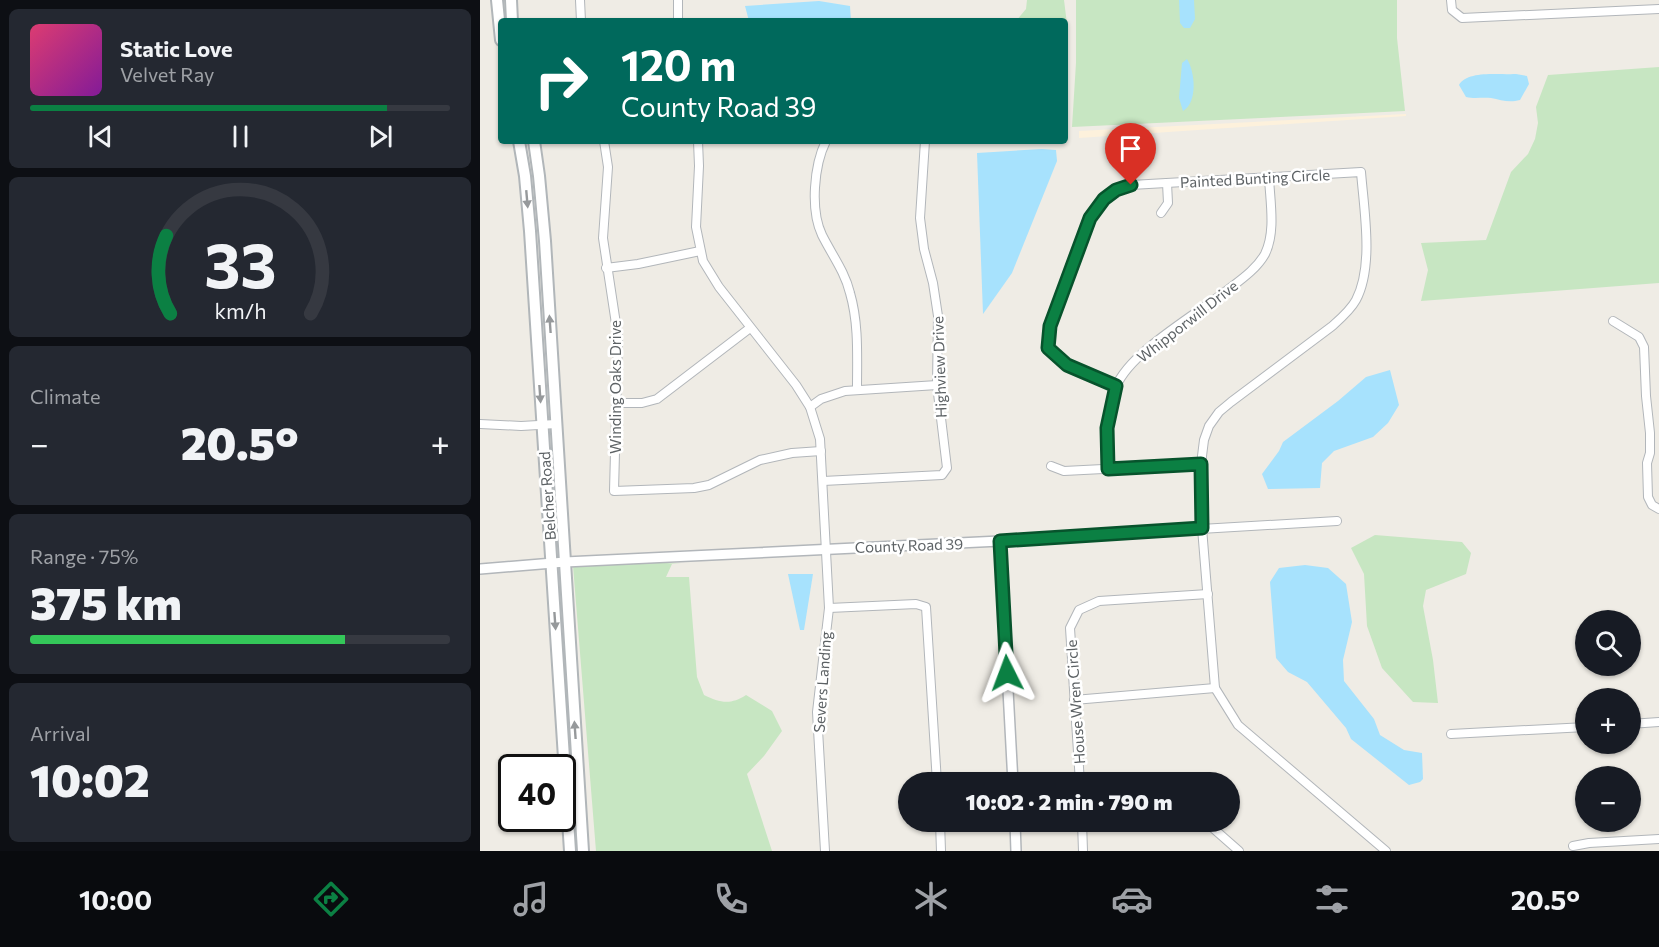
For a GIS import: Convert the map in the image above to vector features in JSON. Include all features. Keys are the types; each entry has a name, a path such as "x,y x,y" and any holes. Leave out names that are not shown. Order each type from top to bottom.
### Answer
{"main road":[{"path":"497,0 499,18"},
{"path":"511,0 512,18"},
{"name":"Belcher Road","path":"520,144 530,231 570,851"},
{"name":"Belcher Road","path":"535,144 540,176 545,241 583,851"}],"street":[{"path":"580,0 581,18"},
{"path":"678,0 678,18"},
{"path":"1451,0 1452,10 1462,18 1659,9"},
{"name":"Winding Oaks Drive","path":"604,144 608,167 603,238 618,337 614,491 694,488 710,485 760,460 792,453 821,451"},
{"name":"Severs Landing","path":"698,144 696,227 700,250 711,276 796,385 810,407 820,439 829,608 817,712 825,851"},
{"path":"825,144 817,176 815,212 821,233 842,269 851,296 856,325 857,389"},
{"name":"Highview Drive","path":"823,481 942,475 946,468 938,385 938,316 920,218 925,144"},
{"name":"Painted Bunting Circle","path":"1116,386 1067,365 1048,348 1050,326 1090,218 1098,204 1116,190 1131,185 1361,172 1366,266 1356,299 1331,327 1219,412 1209,426 1201,464"},
{"name":"Whipporwill Drive","path":"1108,469 1107,428 1116,386 1127,370 1145,351 1249,273 1264,255 1271,235 1269,177"},
{"path":"1161,213 1168,203 1167,183"},
{"path":"606,268 638,264 700,250"},
{"path":"1613,321 1639,337 1644,347 1650,433 1650,453 1647,463 1648,497 1652,505 1659,509"},
{"path":"617,403 642,403 657,399 750,328"},
{"path":"810,407 831,394 857,389 938,385"},
{"path":"480,424 521,426 556,424"},
{"path":"1051,466 1064,471 1201,464 1202,528 1215,688 1238,725 1386,851"},
{"name":"County Road 39","path":"480,569 565,562 1000,541 1337,521"},
{"path":"1000,541 1012,772"},
{"name":"House Wren Circle","path":"1079,772 1070,628 1079,610 1099,601 1208,594"},
{"path":"829,608 916,604 926,607 936,772"},
{"path":"1074,700 1215,688"},
{"path":"1641,723 1659,722"},
{"path":"1451,734 1575,728"},
{"path":"940,832 941,851"},
{"path":"1015,832 1016,851"},
{"path":"1082,832 1083,851"},
{"path":"1217,832 1239,851"},
{"path":"1573,846 1589,847 1659,839"}],"shaded area":[{"path":"1406,114 1406,116 1079,138 1079,131"}],"green space":[{"path":"1027,0 1064,0 1066,18 1018,18 1026,9"},
{"path":"1076,0 1397,0 1397,38 1405,111 1072,127 1076,63"},
{"path":"1659,67 1659,283 1421,301 1428,270 1421,243 1486,240 1511,172 1528,154 1535,139 1538,123 1536,107 1548,75"},
{"path":"1375,535 1462,542 1471,553 1466,574 1426,590 1423,606 1438,703 1413,702 1382,668 1367,626 1364,574 1351,548"},
{"path":"652,562 681,564 672,564 666,577 689,577 697,677 704,695 725,702 746,695 772,711 782,731 764,756 747,774 772,851 596,851 573,566"}],"water":[{"path":"1179,0 1194,0 1195,19 1190,28 1184,28 1180,23"},
{"path":"819,1 850,6 851,18 748,18 745,6"},
{"path":"1187,59 1192,71 1194,86 1191,101 1183,111 1179,98 1182,63"},
{"path":"1476,75 1527,76 1529,84 1520,100 1516,101 1466,97 1459,85 1463,80"},
{"path":"1056,150 1057,161 1012,273 983,314 977,153"},
{"path":"1390,370 1399,405 1388,423 1373,437 1334,451 1322,463 1320,488 1268,489 1262,474 1283,442 1366,377"},
{"path":"1305,565 1328,568 1346,584 1352,622 1343,660 1344,681 1374,719 1380,735 1404,750 1422,753 1423,779 1420,782 1409,785 1351,739 1346,728 1307,682 1288,672 1276,658 1270,582 1279,568"},
{"path":"788,574 813,574 804,630 800,630"}],"route":[{"path":"1007,673 1000,541 1202,528 1201,464 1108,469 1107,428 1116,386 1067,365 1048,348 1050,326 1090,218 1098,204 1104,199 1116,190 1131,185"}]}
